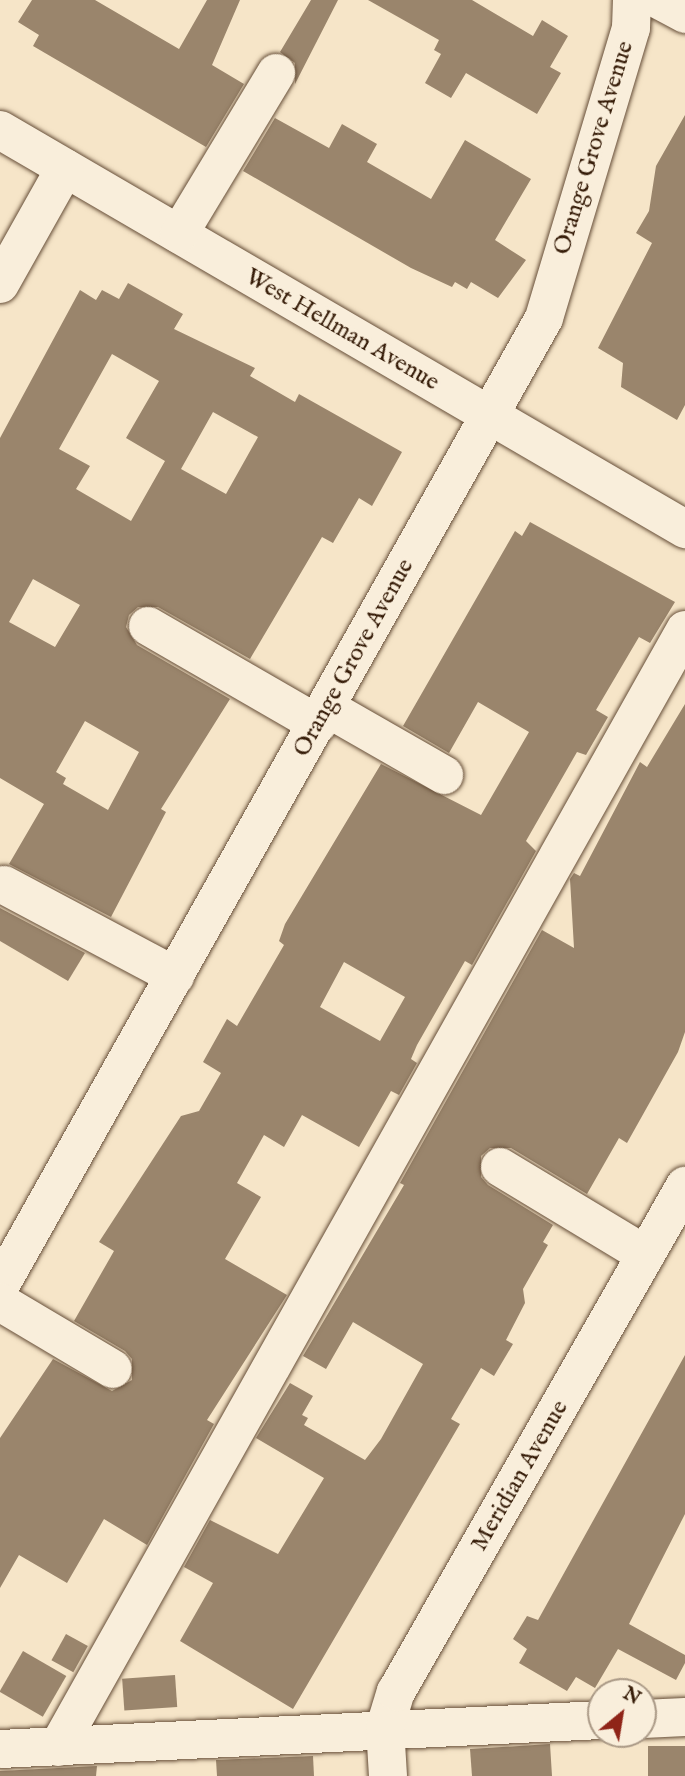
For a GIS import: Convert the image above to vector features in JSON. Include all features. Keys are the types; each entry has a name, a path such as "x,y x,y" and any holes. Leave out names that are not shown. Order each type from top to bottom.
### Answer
{"street":[{"name":"Orange Grove Avenue","path":"1,1288 322,716 487,415 544,318 631,27 632,0"},
{"path":"659,0 685,15"},
{"path":"179,234 276,73"},
{"name":"West Hellman Avenue","path":"0,130 685,530"},
{"path":"0,284 65,168"},
{"path":"148,626 322,716 444,775"},
{"path":"58,1747 685,630"},
{"path":"4,885 175,976"},
{"path":"500,1167 646,1255"},
{"name":"Meridian Avenue","path":"388,1776 385,1727 396,1692 685,1186"},
{"path":"1,1288 113,1369"},
{"path":"657,1718 685,1717"},
{"path":"0,1749 385,1727 587,1720"}],"building":[{"path":"32,0 95,0 179,49 207,0 240,0 212,65 244,84 206,147 33,46 39,35 18,22"},
{"path":"311,0 338,0 295,84 295,63 280,52"},
{"path":"368,0 472,0 533,36 542,20 568,36 550,67 561,73 537,114 466,73 451,98 425,83 441,54 434,50 439,40"},
{"path":"293,88 275,118 329,148 342,124 377,144 367,162 431,199 465,140 531,179 495,240 526,260 498,298 471,282 467,289 455,282 452,287 411,268 243,171"},
{"path":"685,115 685,405 677,420 621,387 623,363 598,348 652,243 636,233 649,211 656,166"},
{"path":"128,283 183,314 174,329 255,368 250,376 295,402 299,394 402,452 372,506 359,498 333,543 322,537 250,659 158,607 138,607 129,615 126,627 137,645 230,699 161,809 166,812 111,917 9,864 44,804 0,778 0,438 80,290 96,300 102,290 119,299","holes":["112,354 159,381 126,438 165,461 131,521 76,489 90,466 59,449","213,412 258,437 226,494 181,469","33,579 80,605 55,647 9,622","85,721 139,752 108,810 63,784 66,778 56,772"]},
{"path":"530,522 675,602 650,643 639,637 596,710 608,717 586,755 577,752 526,841 536,851 472,965 465,961 417,1045 411,1059 417,1063 399,1095 391,1091 359,1147 302,1115 284,1147 264,1135 237,1183 261,1197 225,1259 287,1295 207,1420 214,1424 147,1545 104,1519 67,1583 19,1555 0,1588 0,1438 53,1359 112,1391 132,1380 132,1359 125,1351 74,1321 114,1251 99,1242 181,1116 199,1111 221,1073 203,1062 227,1019 237,1026 284,945 279,941 285,924 381,764 481,815 529,732 478,702 449,753 403,726 515,531 522,536","holes":["344,962 405,997 380,1041 320,1007"]},
{"path":"685,704 685,1032 678,1052 627,1143 619,1138 587,1194 511,1148 490,1148 481,1156 481,1177 488,1185 553,1225 543,1242 548,1245 523,1289 525,1303 506,1340 513,1344 494,1376 481,1368 451,1419 460,1424 293,1709 180,1641 213,1583 184,1567 210,1520 278,1554 324,1478 256,1438 290,1383 313,1396 302,1415 308,1418 304,1425 365,1460 381,1439 423,1364 353,1322 326,1369 303,1356 404,1185 400,1183 542,930 574,948 570,879 574,873 580,876 640,762 647,767"},
{"path":"0,908 85,953 68,981 0,941"},
{"path":"685,1355 685,1514 629,1624 685,1655 685,1663 676,1680 618,1649 601,1678 587,1678 587,1683 576,1677 567,1691 519,1663 527,1649 513,1639 527,1616 538,1620"},
{"path":"66,1634 88,1646 73,1672 51,1660"},
{"path":"23,1651 66,1676 43,1717 0,1692"},
{"path":"175,1675 177,1707 124,1711 122,1679"},
{"path":"550,1744 552,1776 472,1776 470,1749"},
{"path":"685,1746 685,1776 648,1776 648,1748"},
{"path":"313,1756 314,1776 217,1776 216,1760"},
{"path":"97,1766 96,1776 0,1776 0,1771"}]}
